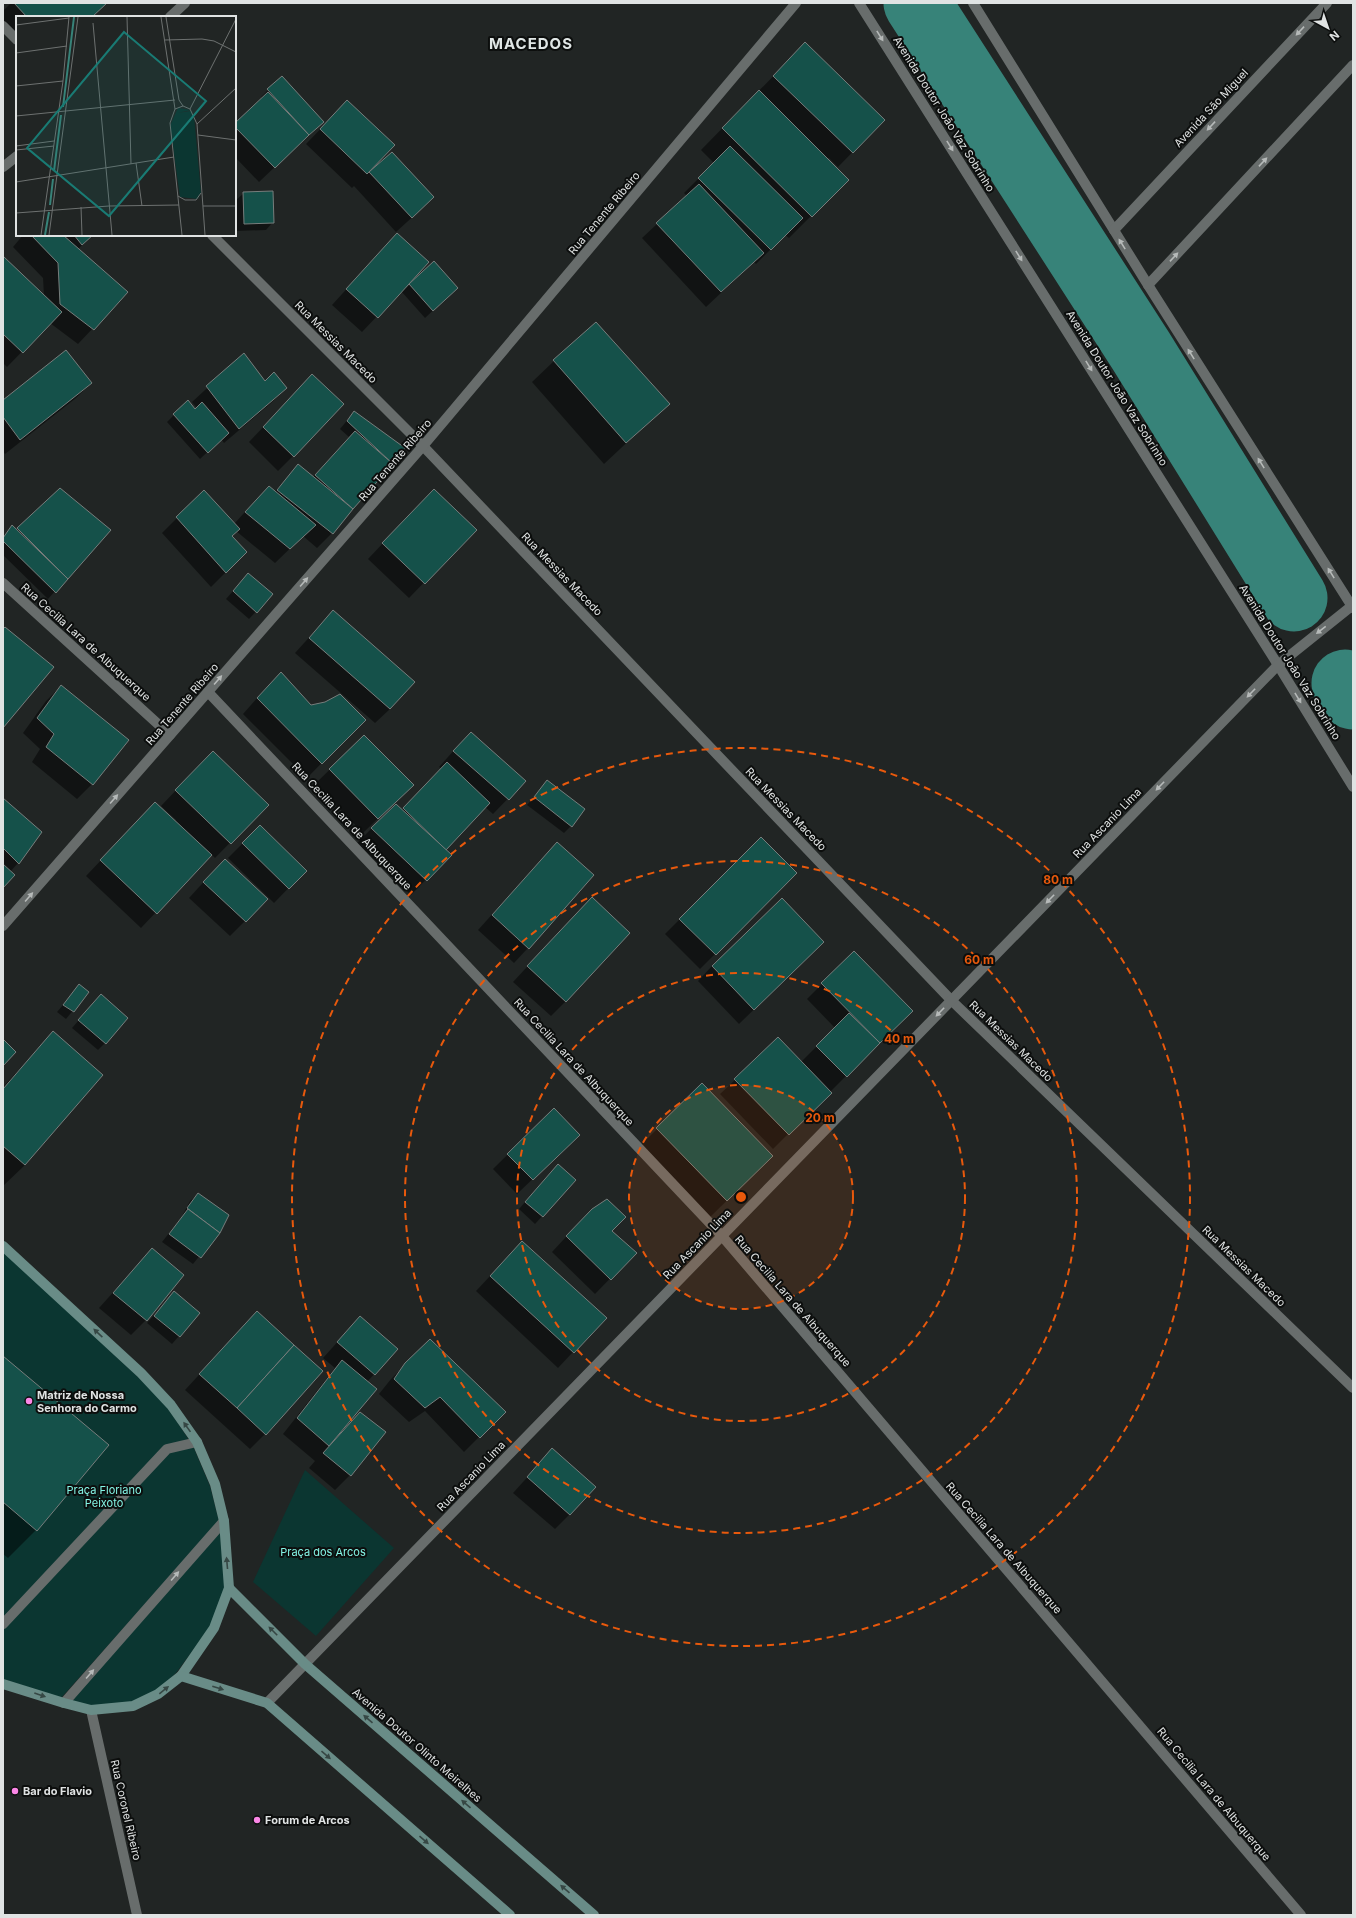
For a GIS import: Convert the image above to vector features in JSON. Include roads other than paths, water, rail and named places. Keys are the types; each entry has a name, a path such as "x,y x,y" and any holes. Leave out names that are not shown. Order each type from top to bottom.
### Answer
{"main road":[{"path":"3,1246 140,1373 171,1405 198,1442 215,1484 224,1521 229,1588 214,1628 181,1676 158,1694 134,1706 91,1710 64,1704 3,1684"},
{"name":"Avenida Doutor Olinto Meirelhes","path":"229,1588 305,1664 594,1915"},
{"path":"181,1676 267,1703 510,1915"}],"street":[{"path":"171,16 185,3"},
{"name":"Rua Tenente Ribeiro","path":"3,926 423,446 796,3"},
{"name":"Avenida Doutor João Vaz Sobrinho","path":"859,3 1278,665 1353,787"},
{"path":"973,3 1148,285 1353,606"},
{"name":"Avenida São Miguel","path":"1114,230 1326,3"},
{"path":"3,26 16,39"},
{"path":"1148,285 1353,65"},
{"path":"3,167 16,157"},
{"name":"Rua Messias Macedo","path":"213,236 423,446 951,1000 1353,1388"},
{"name":"Rua Cecilia Lara de Albuquerque","path":"3,583 170,735"},
{"name":"Rua Ascanio Lima","path":"267,1703 1278,665 1353,606"},
{"name":"Rua Cecilia Lara de Albuquerque","path":"208,692 722,1236 1301,1915"},
{"path":"3,1624 167,1449 198,1442"},
{"path":"64,1704 224,1521"},
{"name":"Rua Coronel Ribeiro","path":"91,1710 137,1915"}],"waterway":[{"path":"917,3 1141,351 1294,598"},
{"path":"1345,683 1353,696"}],"place":[{"name":"Matriz de Nossa Senhora do Carmo","path":"29,1401"},
{"name":"Bar do Flavio","path":"15,1791"},
{"name":"Forum de Arcos","path":"257,1820"}],"district":[{"name":"MACEDOS","path":"531,43"}],"park label":[{"name":"Praça Floriano Peixoto","path":"104,1496"},
{"name":"Praça dos Arcos","path":"323,1552"}]}
